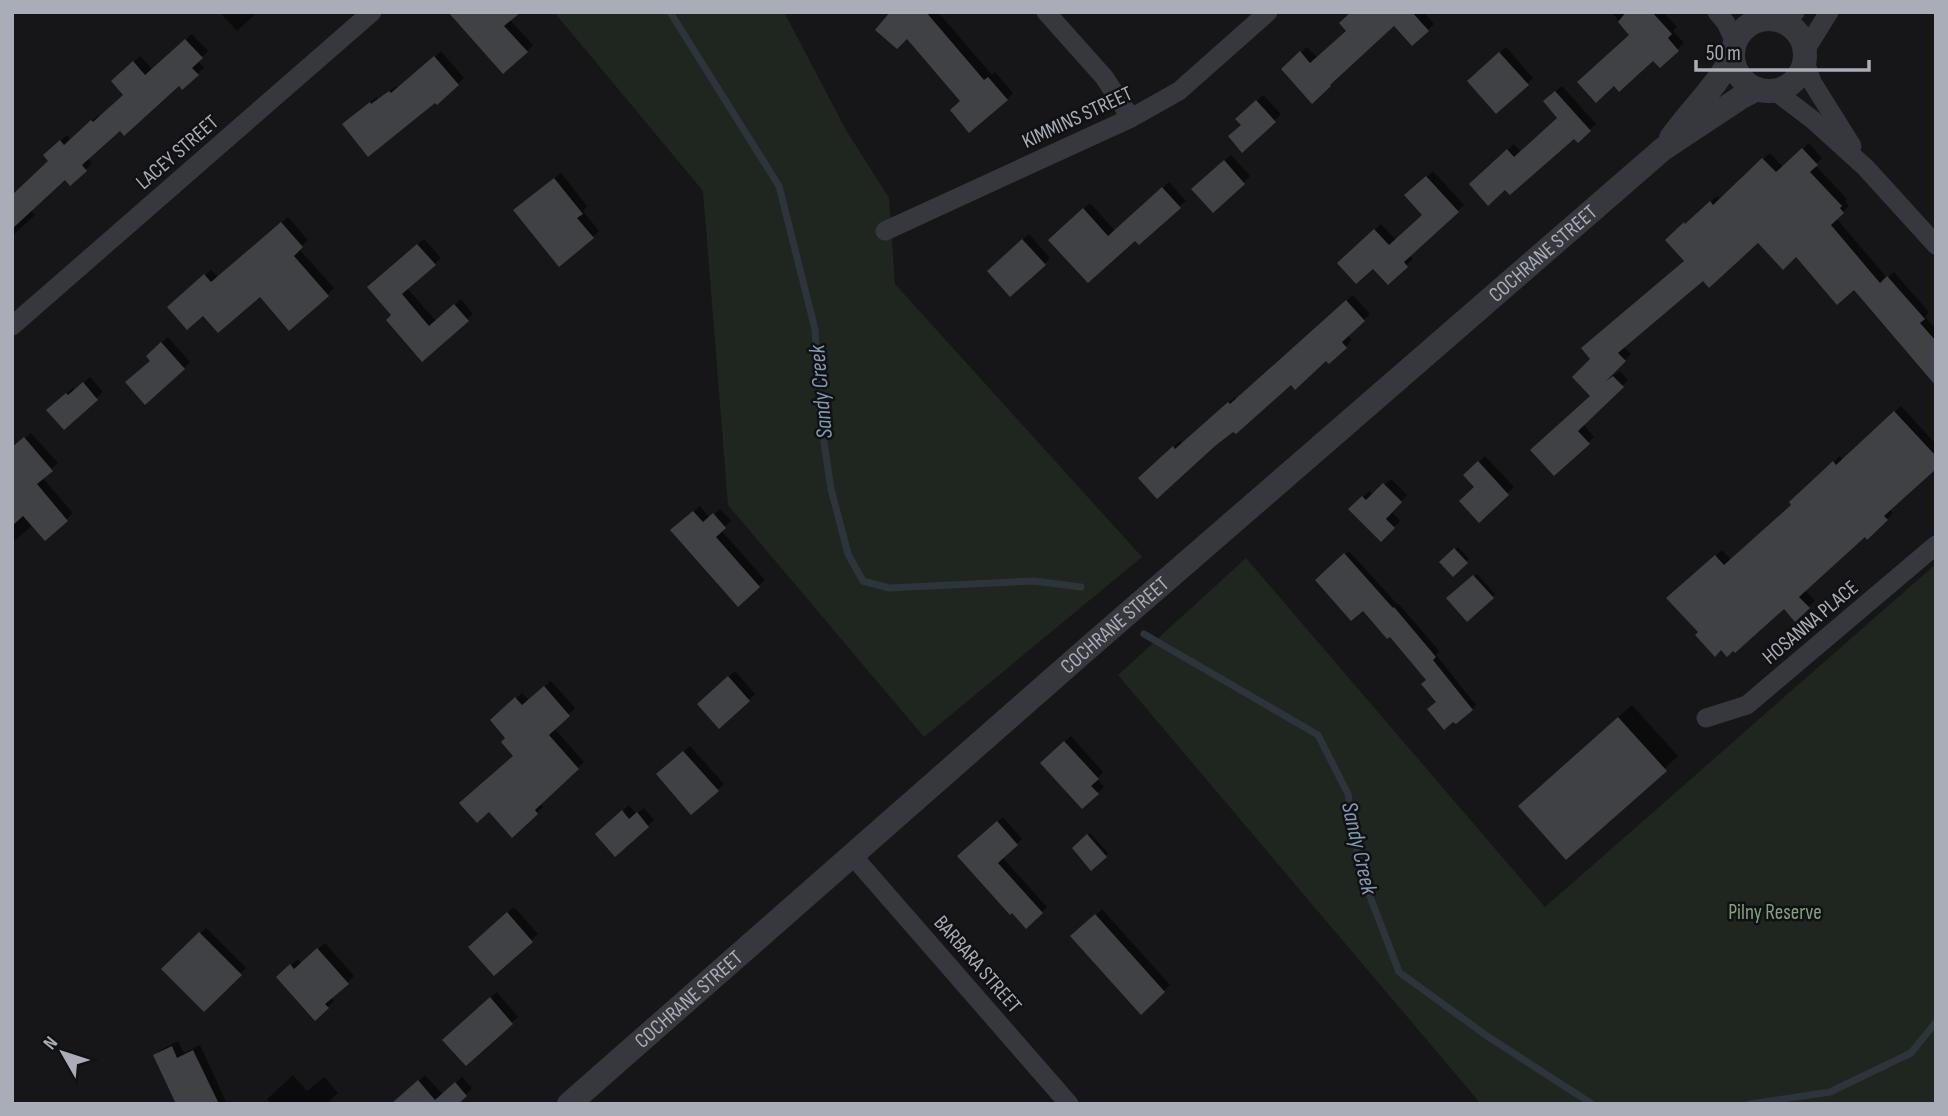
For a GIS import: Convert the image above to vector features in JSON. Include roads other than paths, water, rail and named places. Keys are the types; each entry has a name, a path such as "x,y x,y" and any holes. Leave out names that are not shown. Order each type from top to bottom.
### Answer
{"street":[{"name":"LACEY STREET","path":"12,326 372,12"},
{"path":"1046,12 1104,77 1131,118"},
{"name":"KIMMINS STREET","path":"885,232 1131,118 1179,91 1268,12"},
{"path":"1717,12 1726,23 1738,74 1744,81 1766,90 1813,120 1866,167 1936,245"},
{"path":"1766,90 1786,88 1794,81 1801,72 1805,56 1829,12"},
{"path":"1734,49 1747,25 1775,16 1794,28 1802,37 1812,82 1866,167"},
{"name":"COCHRANE STREET","path":"1663,149 1688,113 1725,70 1734,49"},
{"name":"COCHRANE STREET","path":"569,1104 1088,648 1663,149 1740,98 1766,90"},
{"name":"HOSANNA PLACE","path":"1706,718 1747,705 1936,545"},
{"name":"BARBARA STREET","path":"852,855 1069,1104"}],"waterway":[{"name":"Sandy Creek","path":"670,12 779,186 815,329 820,416 831,489 848,554 863,581 889,588 1034,581 1081,587"},
{"name":"Sandy Creek","path":"1144,634 1318,735 1348,794 1361,873 1399,972 1487,1036 1592,1104"},
{"name":"Sandy Creek","path":"1750,1104 1830,1092 1911,1053 1936,1022"}],"park label":[{"name":"Pilny Reserve","path":"1775,912"}]}
